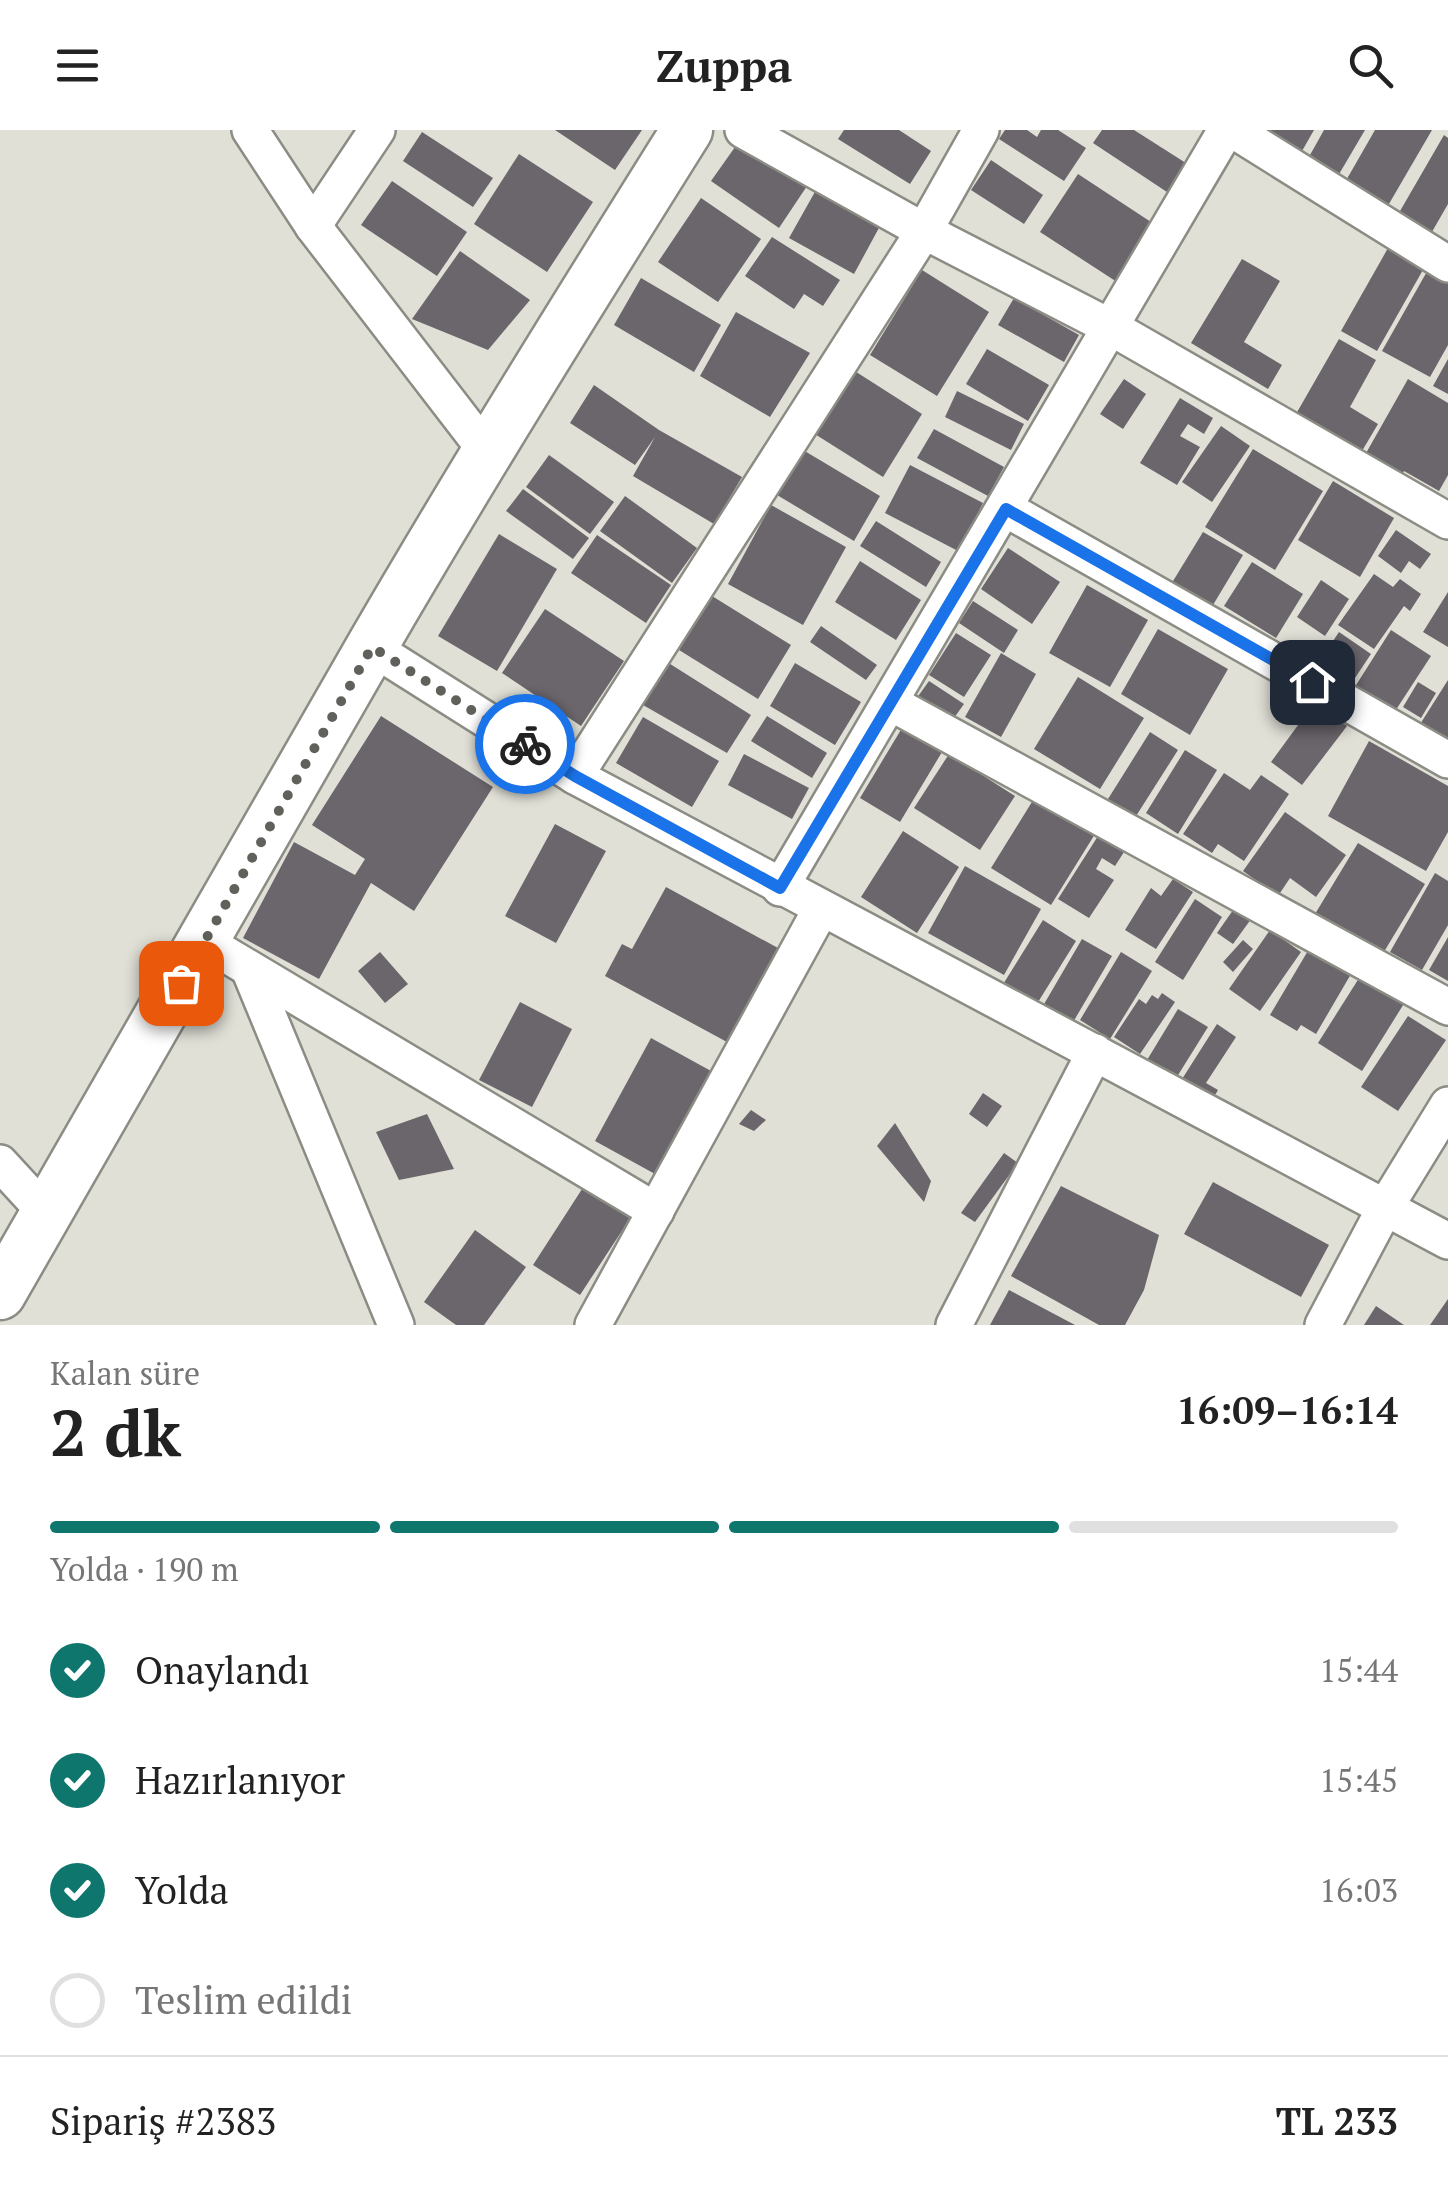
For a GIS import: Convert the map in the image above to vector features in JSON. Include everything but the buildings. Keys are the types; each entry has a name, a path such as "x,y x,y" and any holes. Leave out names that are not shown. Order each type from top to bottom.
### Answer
{"street":[{"path":"250,130 313,226 487,452"},
{"path":"313,226 377,130"},
{"path":"0,1294 487,452 687,130"},
{"path":"743,130 924,231 1112,328 1448,522"},
{"path":"575,776 924,231 981,130"},
{"path":"780,888 1230,130 1448,264"},
{"path":"1006,509 1448,760"},
{"path":"372,647 575,776 1448,1241"},
{"path":"891,704 1448,1006"},
{"path":"594,1325 821,909"},
{"path":"205,942 656,1210"},
{"path":"249,968 396,1325"},
{"path":"954,1325 1095,1052"},
{"path":"1323,1325 1386,1206 1448,1105"},
{"path":"0,1163 46,1214"}],"way so far":[{"path":"181,983 372,647 525,744"}],"route":[{"path":"525,744 575,776 780,888 1006,509 1312,682"}]}
